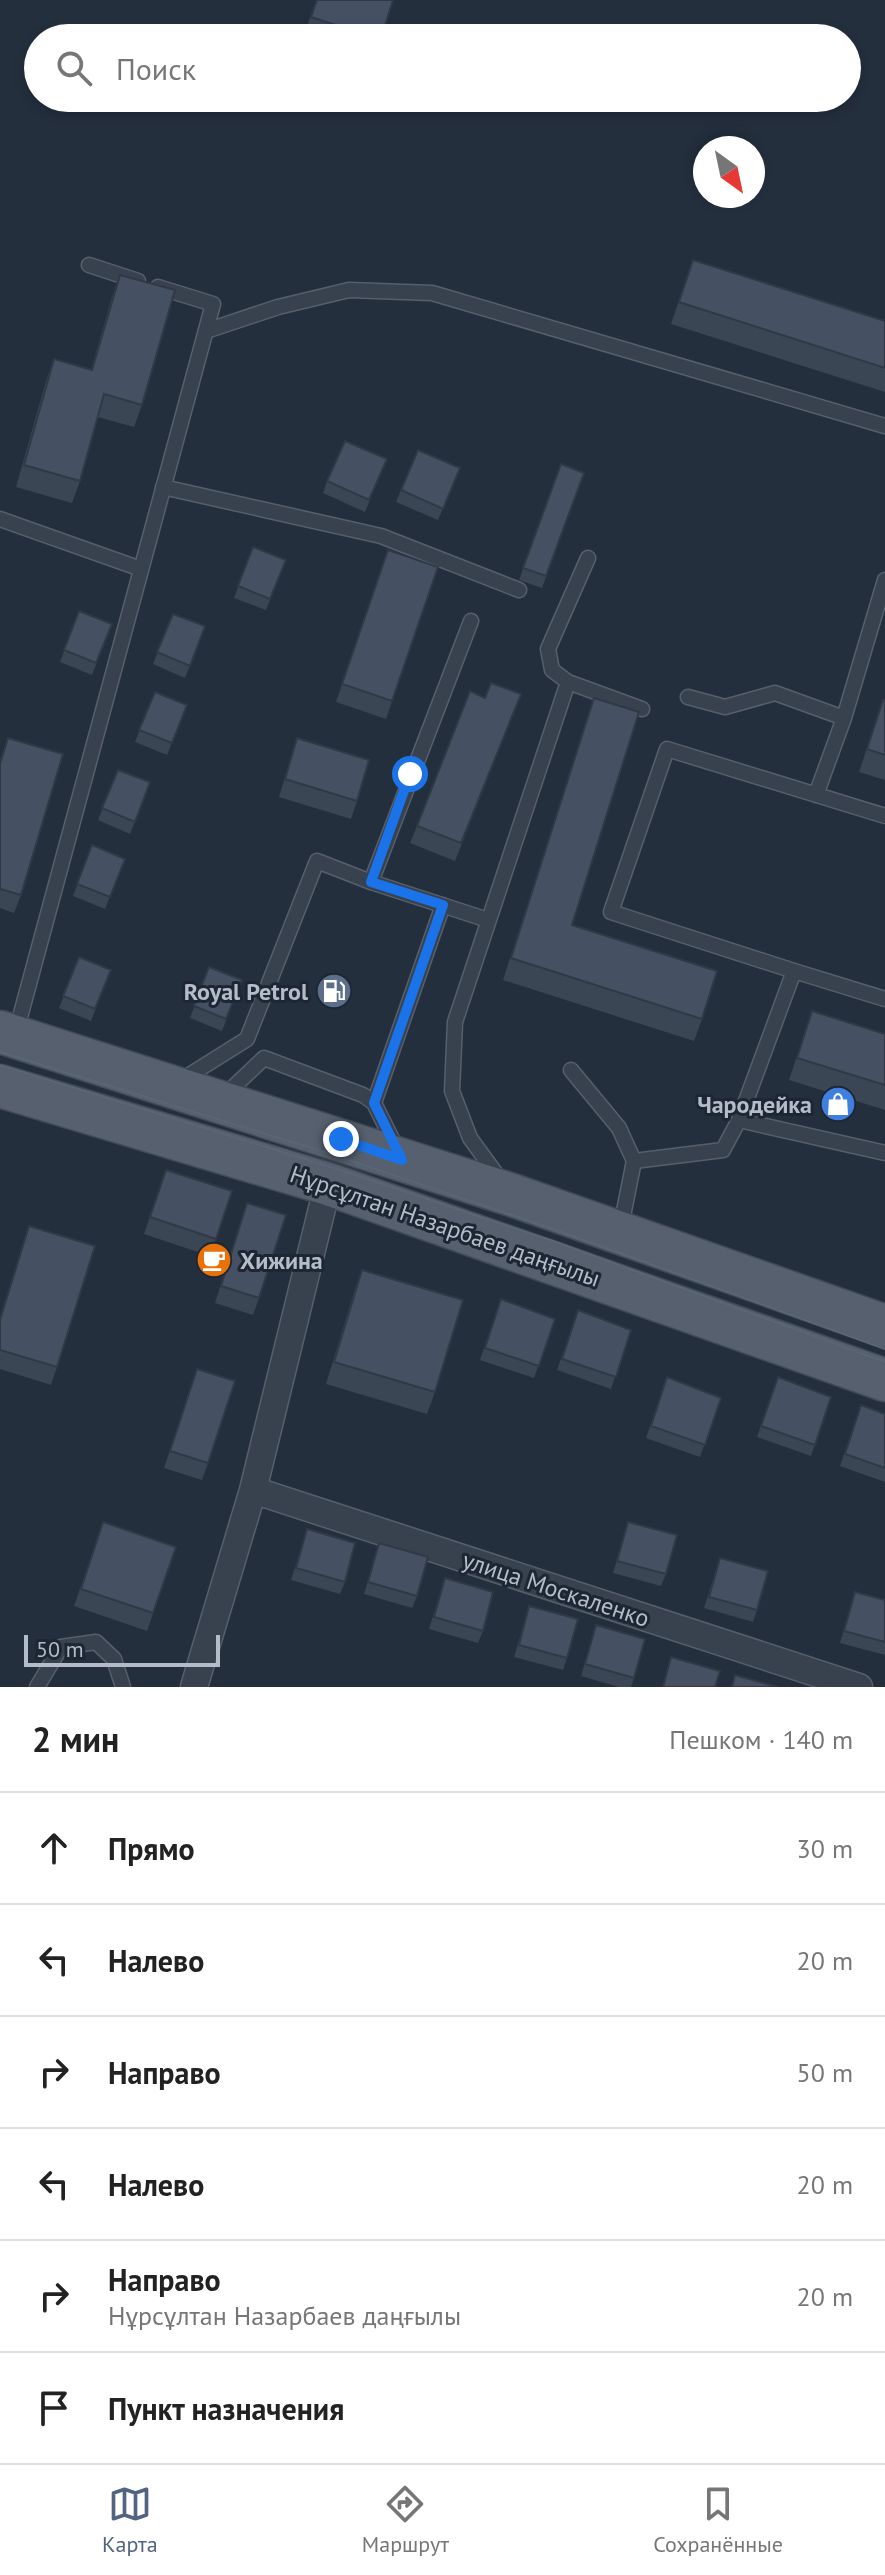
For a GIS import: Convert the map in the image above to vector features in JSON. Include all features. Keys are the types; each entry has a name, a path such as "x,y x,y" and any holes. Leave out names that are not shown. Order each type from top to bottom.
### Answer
{"main road":[{"name":"Нұрсұлтан Назарбаев даңғылы","path":"7,1034 512,1195 885,1326"},
{"name":"Нұрсұлтан Назарбаев даңғылы","path":"0,1086 328,1184 885,1380"}],"street":[{"path":"194,1687 253,1490 328,1184"},
{"name":"улица Москаленко","path":"253,1490 859,1687"}],"lane":[{"path":"7,1034 141,569 213,304 89,265"},
{"path":"206,331 278,307 349,290 432,293 885,426"},
{"path":"163,487 381,536 519,590"},
{"path":"0,519 141,569"},
{"path":"588,558 548,649 552,670 568,682 642,709"},
{"path":"816,795 844,718 885,580"},
{"path":"371,882 471,621"},
{"path":"512,1195 470,1138 452,1091 455,1022 568,682"},
{"path":"688,697 725,707 775,693 844,718"},
{"path":"885,816 667,749 611,912 885,999"},
{"path":"172,1086 247,1039 317,861 488,920"},
{"path":"374,1103 443,905"},
{"path":"634,1161 723,1150 739,1120 794,971"},
{"path":"247,1039 264,1058 363,1095 374,1103 402,1160"},
{"path":"218,1101 264,1058"},
{"path":"571,1070 619,1128 634,1161 619,1233"},
{"path":"739,1120 885,1153"},
{"path":"37,1687 61,1647 96,1642 114,1659 123,1687"}],"building":[{"path":"317,0 393,0 385,24 332,24 311,17"},
{"path":"693,260 885,321 885,368 679,302"},
{"path":"120,275 175,290 142,405 104,394 80,481 24,465 54,359 92,370"},
{"path":"345,441 387,459 369,500 327,481"},
{"path":"418,450 460,468 443,509 401,490"},
{"path":"561,464 584,473 546,576 523,568"},
{"path":"253,547 286,560 270,599 238,586"},
{"path":"388,550 438,567 392,701 342,684"},
{"path":"79,611 112,624 96,663 64,650"},
{"path":"173,614 205,626 190,666 157,652"},
{"path":"491,683 521,694 461,843 417,826 470,691 485,698"},
{"path":"155,692 187,705 172,743 139,730"},
{"path":"594,698 639,712 572,925 717,971 702,1019 511,958"},
{"path":"885,700 885,755 867,749"},
{"path":"8,738 63,754 21,895 0,889 0,764"},
{"path":"297,738 369,760 357,801 285,779"},
{"path":"118,770 150,782 135,822 102,808"},
{"path":"92,845 125,859 110,897 77,884"},
{"path":"79,957 111,970 95,1009 63,996"},
{"path":"209,967 242,980 226,1019 194,1006"},
{"path":"812,1011 885,1034 885,1085 797,1058"},
{"path":"166,1170 232,1191 216,1239 150,1217"},
{"path":"247,1203 286,1215 259,1298 221,1286"},
{"path":"29,1226 95,1246 57,1367 0,1350 0,1320"},
{"path":"362,1270 463,1300 435,1392 334,1362"},
{"path":"501,1299 555,1319 539,1366 485,1348"},
{"path":"578,1310 631,1330 616,1377 562,1359"},
{"path":"197,1369 235,1381 208,1463 170,1451"},
{"path":"667,1377 721,1398 705,1445 651,1426"},
{"path":"778,1377 831,1397 815,1445 761,1426"},
{"path":"861,1405 885,1414 885,1468 845,1454"},
{"path":"103,1522 176,1547 153,1613 81,1589"},
{"path":"628,1522 677,1535 666,1574 617,1561"},
{"path":"307,1529 355,1543 345,1582 296,1568"},
{"path":"379,1543 428,1557 417,1596 368,1582"},
{"path":"720,1558 768,1571 757,1610 709,1597"},
{"path":"445,1578 493,1592 483,1631 434,1617"},
{"path":"855,1592 885,1600 885,1642 844,1631"},
{"path":"529,1606 578,1619 567,1658 519,1645"},
{"path":"596,1625 645,1639 634,1678 585,1664"},
{"path":"671,1657 720,1671 715,1687 663,1687"},
{"path":"735,1675 778,1687 732,1687"}],"tram line":[{"path":"0,1052 337,1156 559,1231 885,1349"},
{"path":"0,1065 334,1168 556,1242 885,1362"}],"place":[{"name":"Royal Petrol","path":"334,991"},
{"name":"Чародейка","path":"838,1104"},
{"name":"Хижина","path":"214,1260"}],"route":[{"path":"341,1139 402,1160 374,1103 443,905 371,882 410,774"}]}
